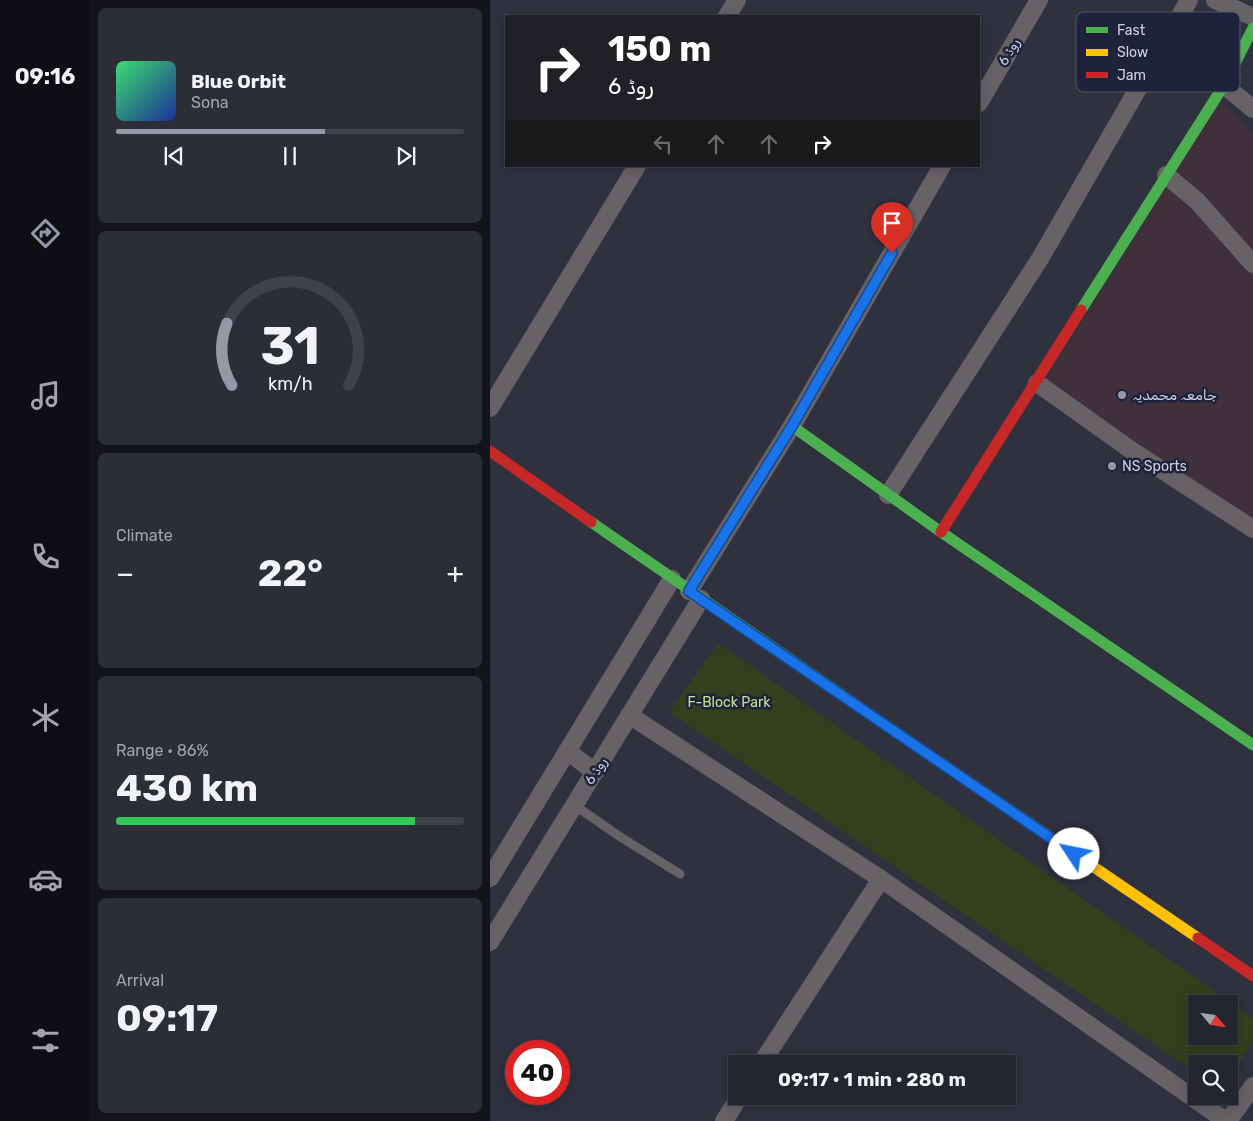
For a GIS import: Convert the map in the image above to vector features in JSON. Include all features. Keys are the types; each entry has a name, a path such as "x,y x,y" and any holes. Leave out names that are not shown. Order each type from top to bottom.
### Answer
{"street":[{"path":"728,15 737,0"},
{"name":"روڈ 6","path":"980,101 1038,0"},
{"path":"1182,12 1189,0"},
{"path":"1215,0 1253,18"},
{"path":"1240,54 1253,28"},
{"path":"888,495 1042,256 1136,92"},
{"path":"940,532 1037,383 1219,92"},
{"path":"1232,92 1253,109"},
{"path":"490,408 635,167"},
{"name":"روڈ 6","path":"490,942 629,715 695,595 941,167"},
{"path":"1166,175 1198,202 1253,264"},
{"path":"1037,383 1131,450 1253,529"},
{"path":"792,426 940,532 1253,745"},
{"path":"490,451 695,595 1253,976"},
{"path":"490,878 672,579"},
{"path":"629,715 881,878 1227,1121 1253,1086"},
{"path":"567,751 595,772"},
{"path":"767,1055 881,878"},
{"path":"724,1121 734,1105"}],"lane":[{"path":"574,804 619,836 680,874"}],"shaded area":[{"path":"1220,99 1253,133 1253,535 1045,382"}],"green space":[{"name":"F-Block Park","path":"718,643 1220,995 1188,995 1188,1045 1238,1045 1238,1007 1253,1018 1253,1039 1238,1066 1238,1055 1188,1055 1188,1068 669,712"}],"traffic: fast":[{"path":"1240,54 1253,28"},
{"path":"1081,310 1220,92"},
{"path":"792,426 941,532 1253,745"},
{"path":"591,522 922,750"}],"traffic: slow":[{"path":"922,750 1198,938"}],"traffic: jam":[{"path":"941,532 1081,310"},
{"path":"490,451 591,522"},
{"path":"1198,938 1253,976"}],"place":[{"name":"جامعہ محمدیہ","path":"1122,395"},
{"name":"NS Sports","path":"1112,466"}],"route":[{"path":"892,253 792,426 689,591 1074,854"}]}
